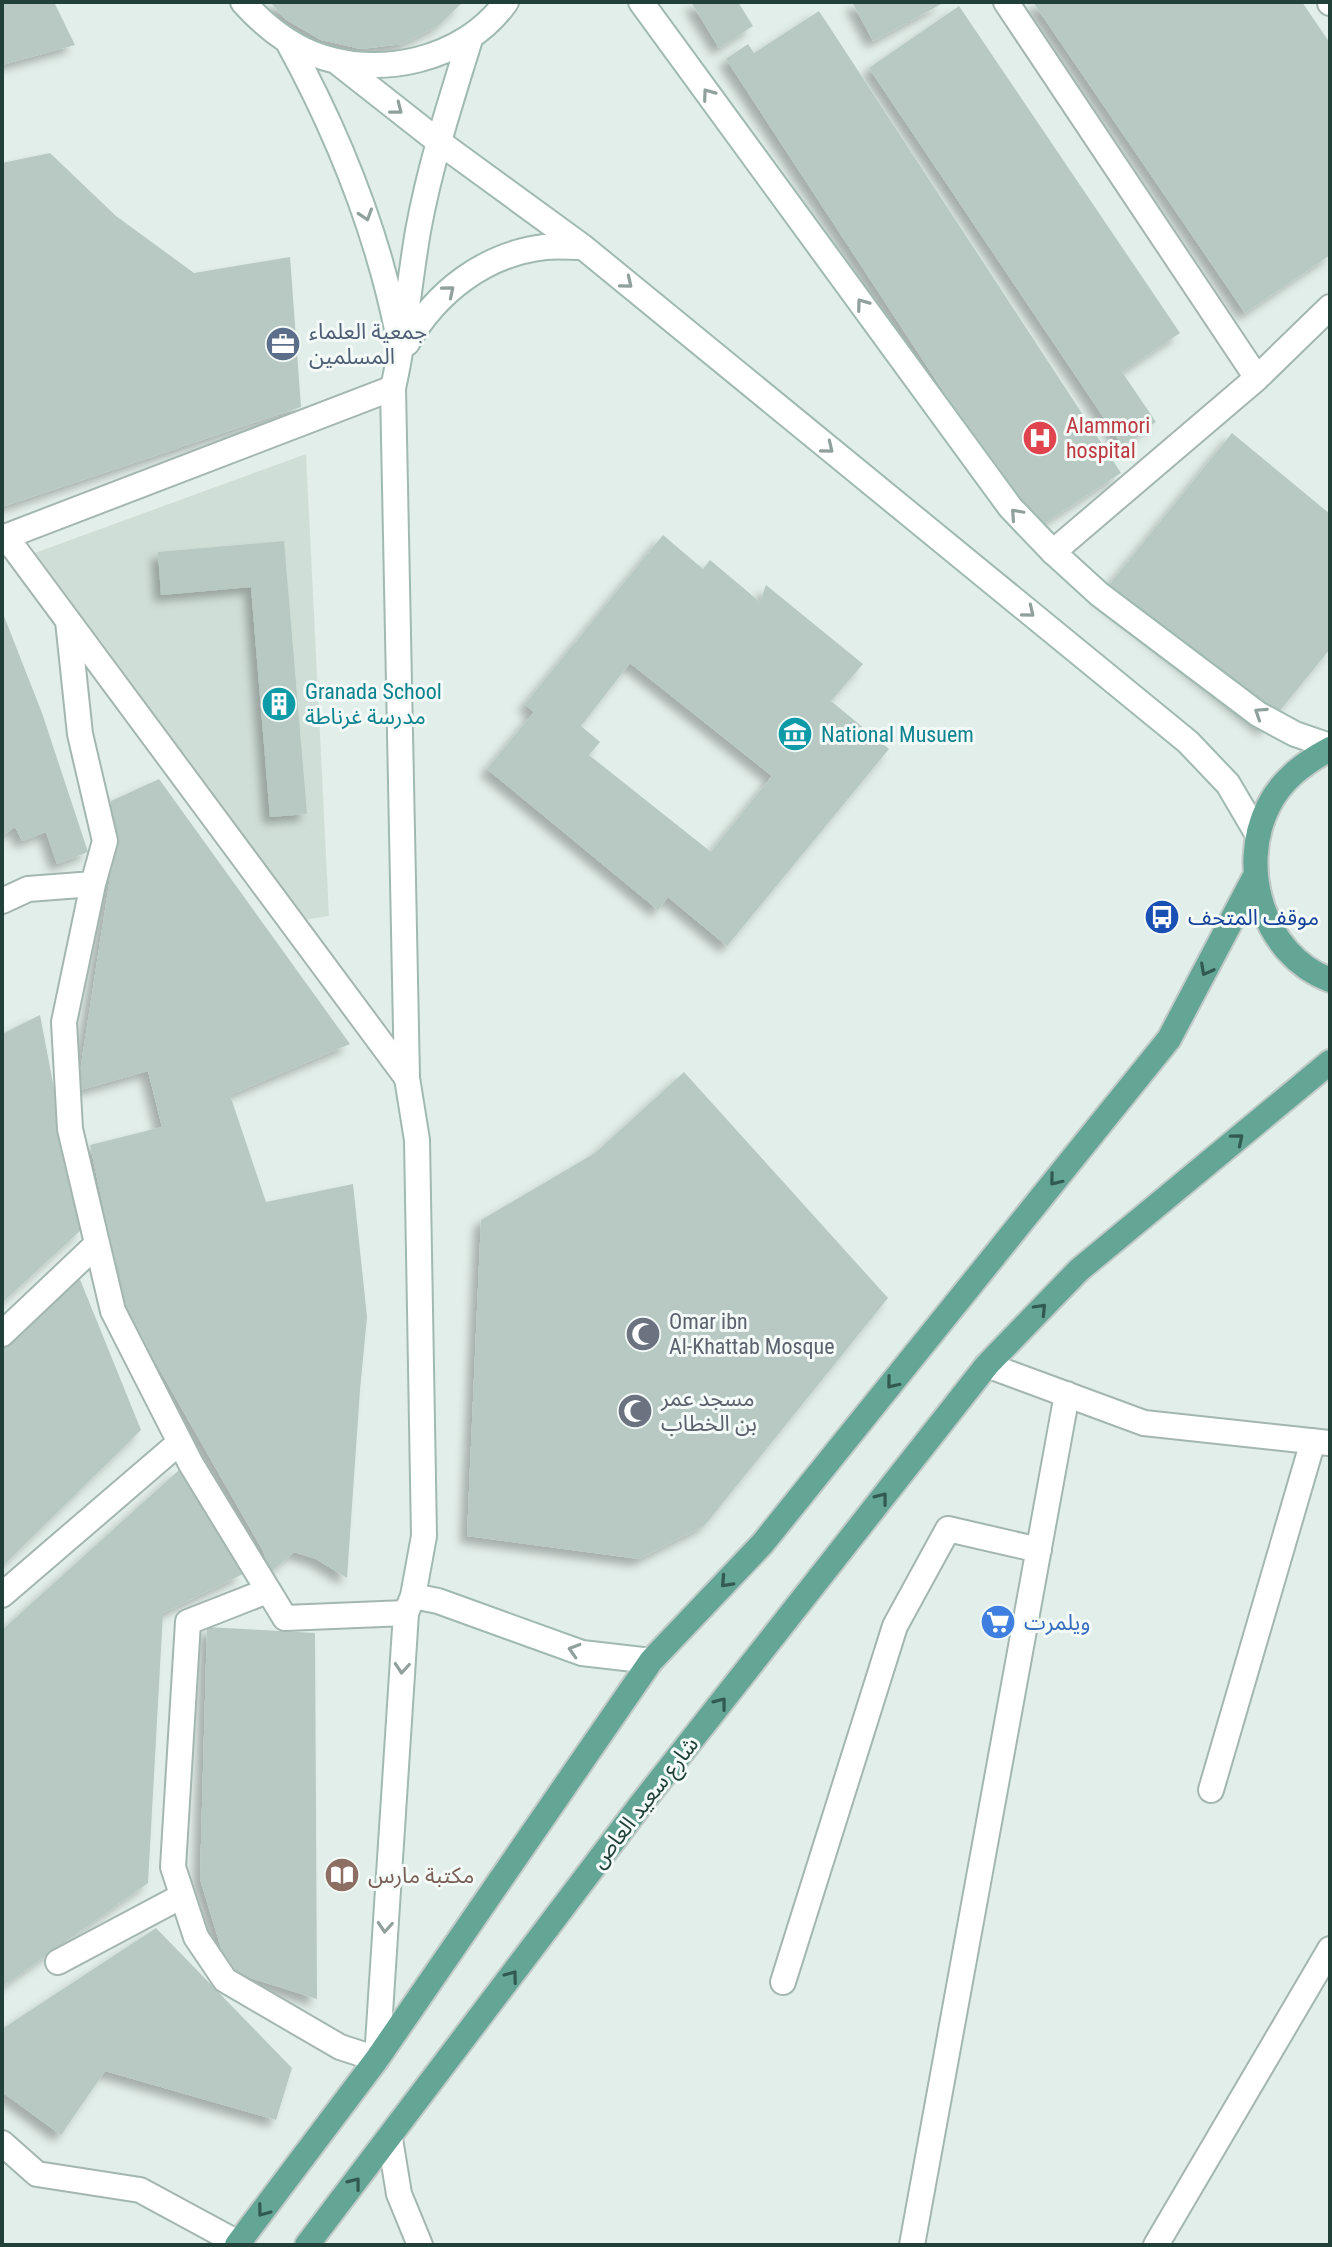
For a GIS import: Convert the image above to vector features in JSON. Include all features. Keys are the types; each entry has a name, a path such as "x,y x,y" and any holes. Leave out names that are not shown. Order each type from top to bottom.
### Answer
{"main road":[{"path":"1330,747 1307,761 1285,782 1268,807 1255,855 1255,876 1262,907 1276,936 1297,960 1330,980"},
{"path":"237,2244 377,2059 651,1661 763,1543 1169,1039 1255,876"},
{"name":"شارع سعيد العاص","path":"307,2245 642,1803 987,1365 1079,1270 1330,1062"}],"street":[{"path":"243,2 288,42 312,54 336,61 378,65 420,60 446,50 471,36 506,2"},
{"path":"641,2 1010,507 1099,594 1258,714 1295,734 1330,747"},
{"path":"1006,2 1257,378"},
{"path":"267,1591 188,1622 173,1867 196,1937 225,1980 340,2047 377,2059 409,1604 424,1536 417,1140 407,1078 393,388 402,352 418,231 439,142 471,36"},
{"path":"288,42 315,91 359,192 387,284 402,352"},
{"path":"336,61 439,142 583,247 1188,742 1228,784 1258,835"},
{"path":"402,352 420,320 445,292 475,270 509,255 545,247 583,247"},
{"path":"1053,552 1257,378 1330,307"},
{"path":"393,388 4,537 407,1078"},
{"path":"68,621 80,734 105,841 64,1022 70,1129 113,1311 191,1464 285,1618 438,1601 582,1653 651,1661"},
{"path":"2,901 28,889 93,884"},
{"path":"2,1334 97,1244"},
{"path":"987,1365 1144,1423 1322,1442 1211,1790"},
{"path":"912,2245 1067,1394"},
{"path":"2,1595 180,1442"},
{"path":"783,1982 895,1626 948,1529 1039,1550"},
{"path":"58,1962 182,1896"},
{"path":"1156,2245 1330,1949"},
{"path":"390,2139 399,2194 420,2245"},
{"path":"6,2156 37,2174 140,2190 237,2244"}],"shaded area":[{"path":"306,454 329,916 297,921 32,554"}],"building":[{"path":"2,2 54,2 75,45 2,65"},
{"path":"270,2 463,2 439,25 402,44 361,49 321,40 285,19"},
{"path":"691,2 738,2 753,26 719,48"},
{"path":"852,2 945,2 873,41"},
{"path":"1033,2 1302,2 1330,43 1330,255 1245,313"},
{"path":"959,6 1180,333 1122,372 1156,422 1122,445 869,68"},
{"path":"819,11 1121,473 1034,530 726,59 748,44 754,53"},
{"path":"50,153 116,216 194,273 290,257 301,407 2,507 2,163"},
{"path":"1232,433 1330,514 1330,649 1265,729 1101,595"},
{"name":"National Musuem","path":"663,535 703,569 710,560 760,602 766,585 863,664 831,701 889,749 727,946 668,897 658,910 487,769 534,712 525,704","holes":["630,663 772,776 711,852 589,755 600,742 581,726"]},
{"name":"Granada School مدرسة غرناطة","path":"284,541 307,814 270,817 251,587 161,595 158,552"},
{"path":"2,611 42,713 88,852 57,864 46,832 22,841 15,827 2,836"},
{"path":"159,779 350,1044 230,1095 266,1202 353,1184 367,1317 347,1578 316,1559 294,1552 271,1572 263,1551 125,1309 90,1145 162,1127 148,1071 77,1091 111,871 111,801"},
{"path":"40,1015 81,1230 2,1303 2,1034"},
{"name":"مسجد عمر بن الخطاب","path":"684,1072 888,1298 705,1525 639,1559 467,1536 481,1220 595,1153"},
{"path":"79,1277 141,1430 2,1567 2,1348"},
{"path":"179,1470 243,1574 163,1613 148,1883 2,1987 2,1630"},
{"path":"207,1627 315,1633 317,1999 228,1971 200,1879"},
{"path":"156,1928 292,2068 276,2120 105,2071 61,2135 2,2092 2,2029"}],"place":[{"name":"جمعية العلماء المسلمين","path":"283,344"},
{"name":"Alammori hospital","path":"1040,438"},
{"name":"Granada School مدرسة غرناطة","path":"279,704"},
{"name":"National Musuem","path":"795,734"},
{"name":"موقف المتحف","path":"1162,917"},
{"name":"Omar ibn Al-Khattab Mosque","path":"643,1334"},
{"name":"مسجد عمر بن الخطاب","path":"635,1411"},
{"name":"ويلمرت","path":"998,1622"},
{"name":"مكتبة مارس","path":"342,1875"}]}
